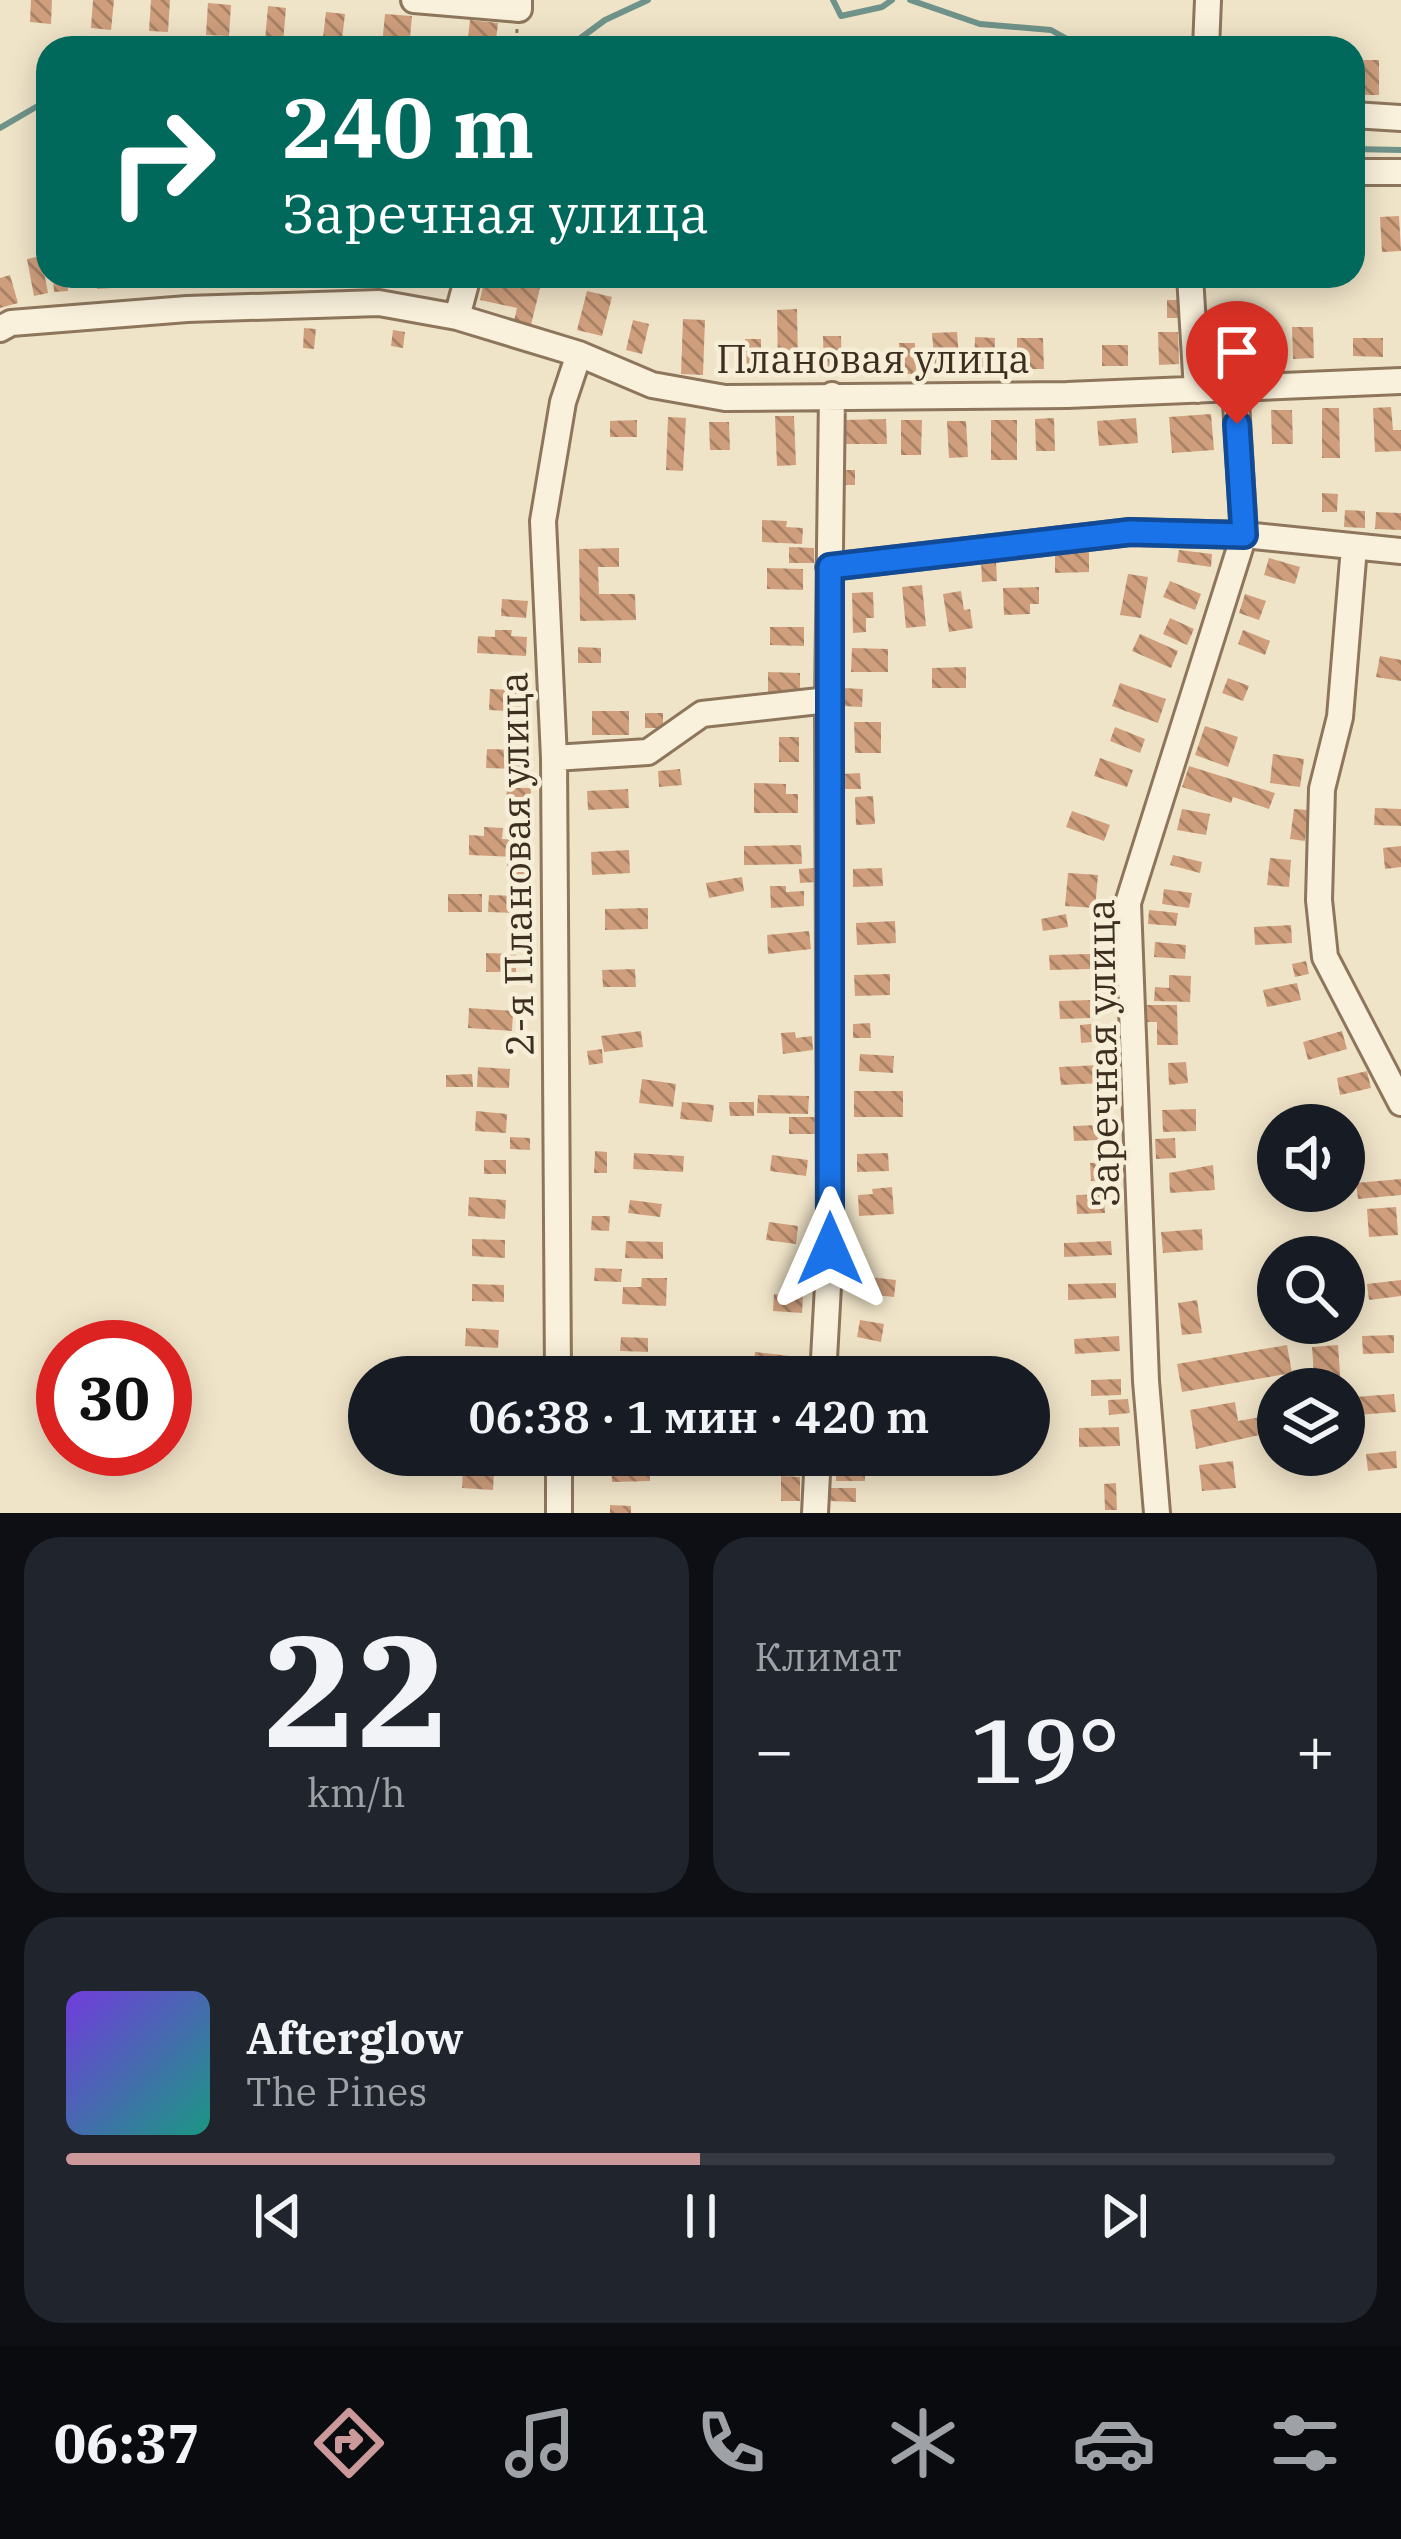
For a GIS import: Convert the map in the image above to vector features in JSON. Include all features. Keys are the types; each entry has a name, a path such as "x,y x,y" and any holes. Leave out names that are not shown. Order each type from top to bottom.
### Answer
{"street":[{"path":"414,0 519,4"},
{"path":"1206,36 1208,0"},
{"path":"1365,116 1401,118"},
{"path":"1365,172 1401,172"},
{"path":"457,317 465,288"},
{"path":"1191,288 1197,390"},
{"name":"Плановая улица","path":"0,329 11,323 187,310 380,304 457,317 579,354 652,385 725,398 1197,390 1401,381"},
{"name":"2-я Плановая улица","path":"557,1356 554,758 543,520 563,402 579,354"},
{"name":"Заречная улица","path":"1157,1513 1146,1381 1128,903 1244,535 1235,386"},
{"path":"824,1356 830,1249 832,395"},
{"path":"830,567 1130,532 1244,535 1401,551"},
{"path":"1354,547 1340,717 1322,789 1319,900 1324,957 1401,1102"},
{"path":"554,758 648,752 702,714 828,700"},
{"path":"559,1476 560,1513"},
{"path":"815,1513 817,1476"}],"building":[{"path":"31,0 52,0 51,24 30,22"},
{"path":"93,0 114,0 111,30 91,28"},
{"path":"151,0 170,0 168,32 149,31"},
{"path":"208,3 231,5 229,36 206,35"},
{"path":"268,6 286,8 284,36 265,36"},
{"path":"326,12 345,14 342,36 323,36"},
{"path":"385,14 412,16 410,36 383,36"},
{"path":"470,20 498,23 496,36 468,36"},
{"path":"1365,60 1379,60 1379,95 1365,95"},
{"path":"1399,216 1401,251 1382,252 1380,217"},
{"path":"36,257 36,288 47,288 48,293 34,296 27,259"},
{"path":"10,275 18,303 0,308 0,278"},
{"path":"482,288 540,288 531,325 514,321 517,308 480,300"},
{"path":"587,291 612,297 602,336 577,330"},
{"path":"1167,300 1181,300 1181,318 1167,318"},
{"path":"797,309 798,364 778,364 777,310"},
{"path":"683,319 705,320 703,375 681,374"},
{"path":"633,320 649,324 642,354 626,350"},
{"path":"1292,327 1313,327 1314,358 1293,359"},
{"path":"304,328 316,329 314,349 303,348"},
{"path":"393,330 405,332 403,348 391,346"},
{"path":"1236,330 1237,341 1259,340 1259,358 1218,360 1217,331"},
{"path":"957,332 959,357 950,358 950,370 935,371 932,333"},
{"path":"1158,332 1178,332 1179,364 1159,365"},
{"path":"823,336 841,336 842,370 824,371"},
{"path":"975,337 995,338 994,371 974,370"},
{"path":"1017,338 1043,338 1044,369 1017,369"},
{"path":"1353,338 1383,338 1383,357 1353,356"},
{"path":"745,339 761,339 761,374 745,375"},
{"path":"899,343 915,343 916,374 900,374"},
{"path":"1102,345 1128,345 1128,366 1102,366"},
{"path":"1391,407 1393,430 1401,430 1401,451 1375,452 1373,408"},
{"path":"1322,408 1339,408 1340,458 1322,458"},
{"path":"1271,410 1292,410 1293,444 1272,444"},
{"path":"1211,414 1214,450 1172,453 1169,417"},
{"path":"775,416 794,416 796,465 777,466"},
{"path":"668,417 686,418 683,471 666,470"},
{"path":"1054,418 1055,451 1036,451 1035,419"},
{"path":"1136,418 1138,443 1099,446 1097,421"},
{"path":"886,419 887,444 844,444 843,420"},
{"path":"637,420 637,437 610,437 610,421"},
{"path":"901,420 922,420 921,455 901,455"},
{"path":"991,420 1017,420 1017,460 991,460"},
{"path":"947,421 966,421 968,457 949,458"},
{"path":"709,422 729,422 730,450 710,450"},
{"path":"838,470 855,470 855,485 838,485"},
{"path":"1322,493 1338,494 1337,512 1322,512"},
{"path":"1345,510 1365,511 1365,528 1344,527"},
{"path":"1376,512 1401,513 1401,530 1375,529"},
{"path":"762,520 787,521 786,527 803,528 802,544 762,542"},
{"path":"789,547 814,548 814,563 789,563"},
{"path":"619,548 619,567 598,567 599,594 635,594 636,620 580,621 579,549"},
{"path":"1179,550 1212,554 1211,567 1177,562"},
{"path":"1055,552 1089,552 1089,572 1055,573"},
{"path":"1269,558 1300,567 1295,584 1264,575"},
{"path":"981,561 996,561 997,581 982,582"},
{"path":"767,568 803,569 803,590 767,589"},
{"path":"1128,574 1148,577 1141,618 1120,615"},
{"path":"1170,581 1201,594 1195,610 1163,597"},
{"path":"922,585 926,626 906,628 902,587"},
{"path":"1039,587 1039,604 1030,604 1030,614 1004,615 1003,588"},
{"path":"961,591 973,628 949,632 943,594"},
{"path":"873,592 874,618 866,618 866,632 853,633 852,593"},
{"path":"1245,594 1266,601 1259,620 1239,613"},
{"path":"502,599 528,601 526,618 501,616"},
{"path":"1170,618 1194,629 1187,645 1163,634"},
{"path":"770,627 804,627 804,646 770,645"},
{"path":"495,630 512,630 511,636 527,637 526,656 477,653 478,636 495,637"},
{"path":"1243,630 1270,641 1265,655 1238,644"},
{"path":"1140,634 1178,651 1171,668 1132,651"},
{"path":"578,647 601,648 601,663 578,663"},
{"path":"852,648 888,649 888,672 851,672"},
{"path":"1380,656 1401,660 1401,681 1376,677"},
{"path":"966,667 966,688 932,688 932,668"},
{"path":"768,672 800,673 800,693 768,693"},
{"path":"1228,678 1249,686 1243,701 1222,693"},
{"path":"1120,683 1166,699 1158,723 1112,706"},
{"path":"842,688 863,689 862,707 842,706"},
{"path":"490,689 526,691 524,712 489,710"},
{"path":"592,711 629,711 629,735 592,735"},
{"path":"645,713 663,713 663,728 645,728"},
{"path":"854,722 881,722 881,753 855,753"},
{"path":"1205,726 1238,737 1228,767 1195,755"},
{"path":"1115,727 1145,739 1140,753 1110,741"},
{"path":"779,737 799,737 799,762 779,762"},
{"path":"487,749 522,750 521,769 486,768"},
{"path":"1273,754 1304,759 1300,787 1270,783"},
{"path":"1100,758 1133,770 1127,787 1094,776"},
{"path":"1189,766 1275,793 1269,809 1182,787"},
{"path":"680,769 682,785 659,787 658,771"},
{"path":"860,773 861,789 843,789 842,774"},
{"path":"754,783 786,784 786,794 798,794 798,813 754,813"},
{"path":"507,788 531,788 530,808 506,807"},
{"path":"628,789 629,808 588,810 587,791"},
{"path":"873,796 875,824 856,825 855,797"},
{"path":"1375,808 1401,809 1401,826 1374,825"},
{"path":"1182,809 1210,814 1206,835 1177,830"},
{"path":"1294,809 1308,810 1305,841 1290,839"},
{"path":"1072,811 1110,825 1104,841 1066,827"},
{"path":"484,827 503,828 502,839 517,840 517,857 469,855 469,835 484,836"},
{"path":"801,845 802,864 744,865 744,846"},
{"path":"1401,846 1401,867 1385,869 1383,848"},
{"path":"629,850 630,873 592,875 591,852"},
{"path":"1173,855 1202,862 1200,873 1170,865"},
{"path":"1270,858 1291,860 1289,887 1267,885"},
{"path":"530,860 530,878 508,878 507,861"},
{"path":"815,868 816,882 800,883 799,869"},
{"path":"882,868 883,886 853,887 853,869"},
{"path":"1068,873 1098,875 1095,908 1065,906"},
{"path":"742,877 744,891 709,898 706,883"},
{"path":"770,886 786,886 786,892 804,891 804,906 771,908"},
{"path":"1164,889 1192,893 1189,908 1162,904"},
{"path":"448,894 482,894 482,912 448,912"},
{"path":"489,895 517,896 517,913 488,912"},
{"path":"648,908 648,929 605,930 605,909"},
{"path":"1149,910 1178,913 1176,926 1148,924"},
{"path":"1066,914 1068,927 1043,931 1041,919"},
{"path":"515,916 532,916 532,927 515,927"},
{"path":"895,921 896,943 857,945 856,923"},
{"path":"1291,925 1292,943 1255,945 1254,927"},
{"path":"809,931 811,949 768,954 767,935"},
{"path":"1155,942 1186,945 1185,959 1154,957"},
{"path":"486,953 516,954 516,972 486,972"},
{"path":"1090,954 1090,969 1050,970 1049,955"},
{"path":"1306,961 1309,974 1295,977 1292,964"},
{"path":"635,969 636,987 603,987 602,970"},
{"path":"890,974 890,995 855,996 854,975"},
{"path":"1169,975 1191,976 1190,1002 1154,1001 1155,987 1169,988"},
{"path":"1297,983 1301,1000 1267,1007 1263,990"},
{"path":"1090,1000 1090,1018 1060,1019 1059,1001"},
{"path":"1146,1005 1177,1005 1178,1045 1157,1045 1157,1022 1146,1022"},
{"path":"469,1008 513,1011 512,1031 468,1028"},
{"path":"870,1023 871,1038 853,1038 853,1024"},
{"path":"1101,1023 1102,1041 1081,1043 1080,1025"},
{"path":"641,1031 643,1047 604,1052 601,1036"},
{"path":"1342,1031 1347,1049 1308,1060 1303,1042"},
{"path":"795,1032 796,1038 812,1036 813,1050 783,1054 781,1033"},
{"path":"602,1049 603,1063 589,1065 587,1051"},
{"path":"860,1054 894,1056 893,1073 859,1071"},
{"path":"1186,1062 1188,1083 1169,1085 1168,1063"},
{"path":"1100,1065 1101,1083 1061,1085 1059,1067"},
{"path":"478,1067 510,1069 509,1088 477,1087"},
{"path":"1367,1071 1371,1088 1340,1095 1337,1078"},
{"path":"472,1074 473,1087 446,1087 446,1075"},
{"path":"642,1079 676,1084 673,1107 639,1103"},
{"path":"854,1091 903,1091 903,1117 854,1117"},
{"path":"758,1095 809,1096 808,1114 757,1113"},
{"path":"682,1102 714,1105 712,1122 680,1119"},
{"path":"729,1102 754,1102 754,1116 730,1116"},
{"path":"1196,1109 1196,1131 1163,1132 1162,1110"},
{"path":"476,1111 507,1114 506,1133 475,1131"},
{"path":"789,1117 817,1117 817,1134 789,1134"},
{"path":"1099,1125 1099,1140 1074,1141 1073,1126"},
{"path":"510,1137 530,1138 530,1150 510,1149"},
{"path":"1175,1138 1176,1158 1156,1159 1155,1139"},
{"path":"595,1151 607,1152 607,1173 594,1173"},
{"path":"634,1153 684,1156 683,1172 633,1169"},
{"path":"888,1153 889,1171 857,1172 857,1154"},
{"path":"772,1155 808,1160 806,1176 770,1171"},
{"path":"484,1160 506,1160 506,1174 484,1174"},
{"path":"1112,1162 1113,1180 1091,1181 1090,1163"},
{"path":"1213,1165 1215,1190 1170,1193 1169,1173"},
{"path":"1401,1179 1401,1195 1365,1198 1365,1182"},
{"path":"892,1187 894,1214 859,1216 858,1195"},
{"path":"1104,1194 1105,1213 1077,1214 1076,1195"},
{"path":"469,1197 506,1200 505,1219 468,1216"},
{"path":"630,1200 662,1204 660,1217 628,1213"},
{"path":"1396,1207 1398,1235 1369,1237 1367,1209"},
{"path":"592,1216 610,1216 609,1231 591,1230"},
{"path":"769,1222 798,1226 796,1244 766,1240"},
{"path":"1202,1229 1203,1250 1163,1253 1161,1232"},
{"path":"472,1239 505,1240 505,1258 472,1256"},
{"path":"626,1241 663,1242 663,1259 625,1258"},
{"path":"1111,1241 1112,1255 1064,1257 1064,1243"},
{"path":"595,1268 622,1269 621,1282 594,1281"},
{"path":"869,1277 896,1280 894,1297 867,1294"},
{"path":"642,1278 667,1278 666,1306 622,1304 623,1287 641,1287"},
{"path":"1401,1280 1401,1296 1369,1300 1367,1284"},
{"path":"1116,1283 1116,1298 1068,1300 1068,1284"},
{"path":"472,1284 504,1285 504,1302 472,1301"},
{"path":"774,1294 803,1296 802,1313 773,1311"},
{"path":"1197,1300 1202,1333 1182,1335 1178,1303"},
{"path":"860,1320 884,1324 881,1342 857,1337"},
{"path":"466,1328 499,1330 498,1348 465,1346"},
{"path":"1394,1335 1394,1353 1363,1354 1365,1336"},
{"path":"1119,1336 1120,1351 1075,1354 1074,1339"},
{"path":"621,1337 648,1338 648,1352 620,1351"},
{"path":"1287,1345 1291,1368 1257,1368 1257,1379 1182,1392 1177,1364"},
{"path":"1338,1345 1340,1368 1314,1368 1312,1347"},
{"path":"1121,1379 1121,1395 1091,1396 1091,1380"},
{"path":"1394,1394 1396,1412 1365,1414 1365,1396"},
{"path":"1128,1399 1130,1413 1109,1415 1108,1400"},
{"path":"1235,1402 1238,1421 1257,1418 1257,1436 1196,1449 1190,1410"},
{"path":"1119,1427 1120,1446 1079,1447 1079,1428"},
{"path":"1396,1451 1397,1468 1368,1471 1366,1454"},
{"path":"1233,1461 1236,1488 1202,1491 1199,1465"},
{"path":"463,1476 494,1476 493,1490 462,1488"},
{"path":"612,1476 650,1476 650,1481 612,1482"},
{"path":"781,1476 800,1477 800,1501 781,1501"},
{"path":"836,1476 865,1476 865,1481 836,1481"},
{"path":"1116,1483 1117,1510 1105,1510 1104,1484"},
{"path":"830,1488 856,1488 856,1502 830,1501"},
{"path":"610,1505 631,1506 631,1513 610,1513"}],"waterway":[{"path":"583,36 648,0"},
{"path":"833,0 841,16 882,7 892,0"},
{"path":"910,0 980,24 1051,30 1062,36"},
{"path":"0,128 36,107"},
{"path":"1365,149 1401,150"}],"route":[{"path":"830,1249 830,567 1130,532 1244,535 1237,424"}]}
